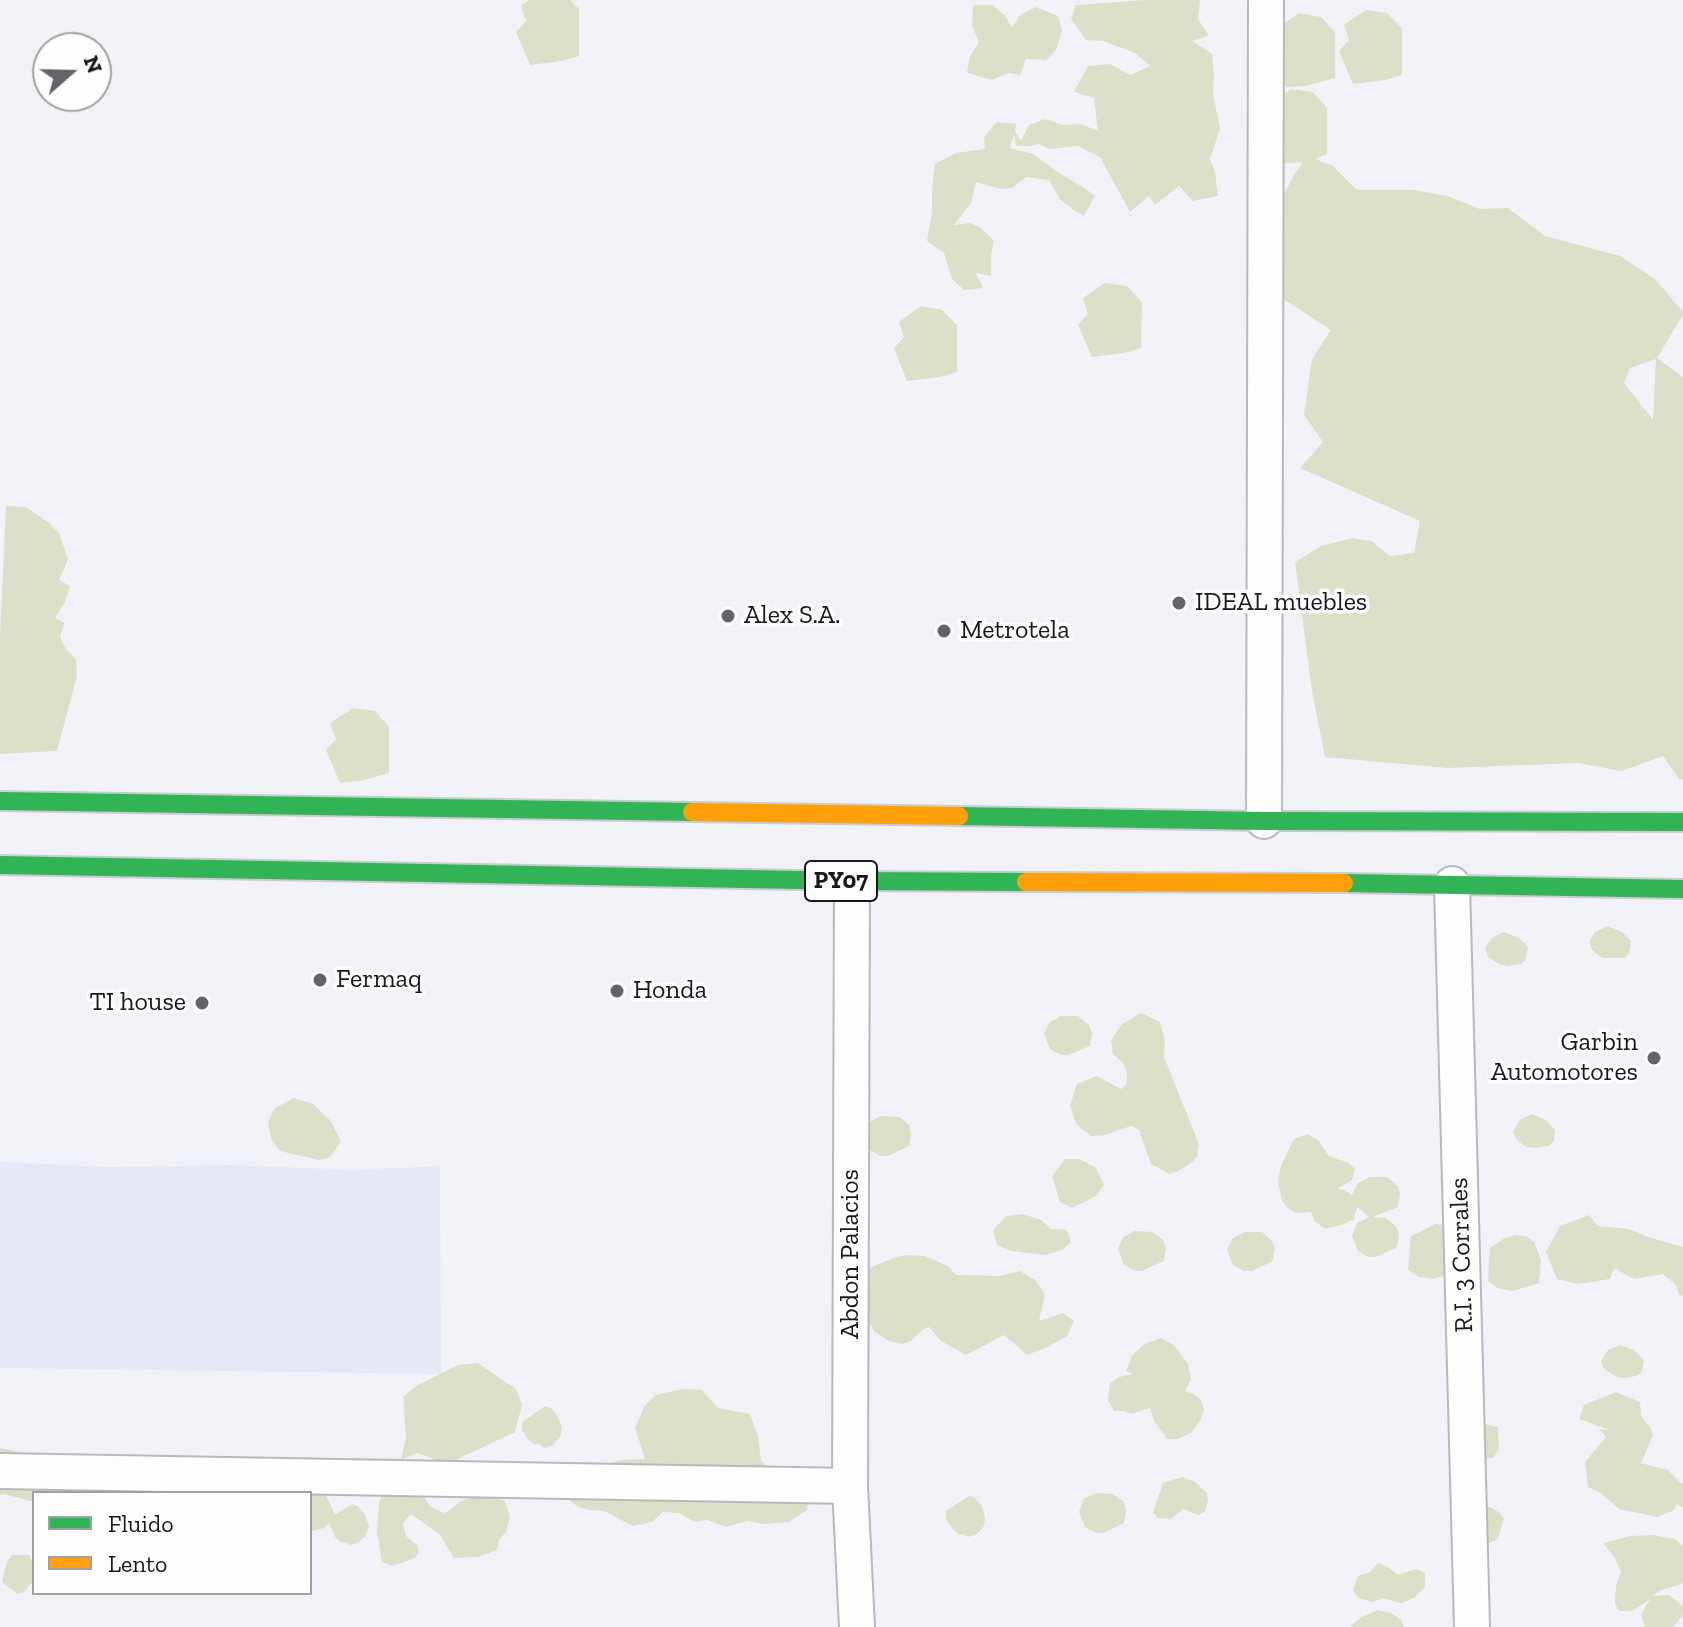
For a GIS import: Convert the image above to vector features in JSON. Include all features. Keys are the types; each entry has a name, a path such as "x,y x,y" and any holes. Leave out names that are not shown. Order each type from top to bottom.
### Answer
{"highway":[{"path":"0,801 1264,821 1683,822"},
{"name":"PY07","path":"0,865 852,881 1452,884 1683,889"}],"street":[{"path":"1264,821 1266,0"},
{"name":"Abdon Palacios","path":"852,881 850,1486 857,1627"},
{"name":"R.I. 3 Corrales","path":"1452,884 1472,1627"},
{"path":"0,1471 850,1486"}],"shaded area":[{"path":"0,1162 110,1167 232,1165 353,1170 440,1166 441,1374 0,1368"}],"green space":[{"path":"529,0 570,0 579,9 579,56 530,65 516,32 526,21 521,6"},
{"path":"1200,0 1198,19 1209,36 1192,41 1212,54 1213,93 1220,129 1210,159 1218,196 1193,201 1179,186 1155,205 1149,196 1130,212 1100,157 1078,146 1049,149 1039,144 1016,146 1014,134 1010,148 1033,154 1095,196 1084,216 1060,199 1049,180 1026,177 1012,188 1001,189 976,182 971,203 954,225 970,223 981,228 994,241 991,276 976,273 983,288 964,290 952,279 944,253 927,241 935,164 956,153 985,149 984,137 997,122 1016,124 1015,131 1021,141 1029,125 1045,119 1063,125 1081,124 1098,131 1094,98 1074,92 1088,66 1110,64 1130,75 1150,66 1135,53 1103,41 1086,40 1071,19 1076,5"},
{"path":"973,5 993,5 1012,28 1020,15 1036,7 1058,16 1062,31 1056,50 1046,60 1026,59 1020,75 1009,73 992,80 967,73 970,56 979,42 972,26"},
{"path":"1366,10 1387,13 1402,28 1402,75 1353,84 1339,51 1349,40 1344,25"},
{"path":"1299,13 1321,17 1335,32 1335,78 1306,86 1286,87 1272,55 1277,28"},
{"path":"1291,89 1313,92 1327,108 1327,154 1315,159 1333,166 1357,190 1414,190 1447,196 1480,209 1508,208 1545,236 1620,256 1655,279 1683,312 1657,358 1683,377 1683,779 1680,780 1663,756 1622,771 1578,763 1447,768 1325,757 1312,691 1295,562 1321,546 1352,538 1371,541 1390,556 1414,553 1420,521 1300,468 1323,442 1304,415 1312,359 1331,330 1265,287 1275,211 1303,162 1278,164 1269,104","holes":["1656,359 1653,420 1624,383 1630,368"]},
{"path":"1105,283 1127,286 1142,302 1141,348 1092,357 1078,325 1088,314 1083,298"},
{"path":"921,306 942,310 957,325 957,372 907,381 894,348 904,337 899,322"},
{"path":"6,506 26,507 48,522 59,533 68,559 59,580 70,586 55,618 65,623 60,637 76,659 77,676 57,751 0,754 0,637"},
{"path":"353,708 375,711 389,727 389,773 340,783 326,750 336,739 330,723"},
{"path":"1607,926 1622,932 1631,941 1629,953 1624,958 1602,958 1592,950 1589,942 1595,932"},
{"path":"1504,932 1519,938 1528,947 1526,959 1521,964 1508,966 1488,957 1485,948 1492,938"},
{"path":"1141,1013 1160,1022 1165,1041 1164,1057 1199,1144 1197,1157 1191,1163 1169,1174 1151,1164 1139,1130 1131,1126 1105,1135 1091,1136 1076,1124 1070,1105 1077,1084 1097,1076 1121,1089 1126,1085 1127,1073 1123,1063 1113,1054 1111,1040 1122,1024"},
{"path":"1061,1016 1078,1016 1089,1025 1092,1033 1090,1046 1068,1055 1050,1049 1044,1034 1050,1022"},
{"path":"294,1098 313,1104 331,1121 341,1142 330,1157 319,1160 280,1151 271,1139 268,1122 275,1108"},
{"path":"1532,1114 1546,1120 1555,1130 1554,1141 1548,1146 1526,1147 1516,1139 1513,1131 1520,1120"},
{"path":"881,1116 899,1117 909,1125 909,1146 888,1156 880,1156 870,1150 864,1135 869,1122"},
{"path":"1308,1134 1318,1140 1329,1156 1349,1163 1355,1169 1352,1180 1337,1189 1352,1195 1358,1183 1370,1177 1387,1177 1398,1186 1398,1207 1373,1217 1386,1218 1396,1226 1399,1234 1397,1247 1376,1257 1368,1257 1358,1251 1352,1236 1357,1223 1369,1217 1357,1207 1354,1219 1326,1229 1315,1222 1311,1212 1295,1213 1282,1201 1278,1181 1281,1166 1294,1139"},
{"path":"1065,1159 1080,1159 1096,1168 1104,1185 1096,1196 1072,1208 1060,1202 1052,1176"},
{"path":"1023,1214 1041,1220 1051,1229 1067,1230 1071,1242 1062,1250 1045,1255 1011,1251 997,1245 993,1230 1006,1216"},
{"path":"1589,1215 1598,1226 1629,1229 1683,1247 1683,1296 1663,1274 1634,1279 1614,1268 1610,1279 1578,1284 1557,1279 1546,1252 1560,1226"},
{"path":"1435,1224 1446,1225 1459,1272 1433,1279 1419,1277 1408,1270 1411,1236"},
{"path":"1135,1231 1153,1232 1163,1240 1166,1248 1164,1261 1142,1271 1124,1265 1118,1249 1123,1237"},
{"path":"1245,1232 1262,1232 1272,1241 1275,1248 1273,1261 1252,1271 1244,1271 1233,1265 1227,1250 1233,1238"},
{"path":"1515,1235 1526,1236 1534,1242 1541,1260 1539,1283 1513,1291 1499,1289 1488,1281 1490,1248"},
{"path":"907,1255 925,1256 948,1266 956,1275 1000,1276 1020,1271 1035,1280 1045,1294 1039,1321 1063,1313 1074,1321 1067,1336 1027,1355 1004,1335 966,1355 941,1341 929,1327 911,1341 902,1344 889,1341 875,1332 867,1319 865,1270"},
{"path":"1161,1338 1174,1345 1188,1364 1191,1379 1185,1391 1201,1400 1204,1409 1192,1432 1178,1439 1167,1439 1154,1421 1150,1408 1131,1414 1114,1411 1108,1400 1110,1383 1133,1374 1126,1371 1132,1356 1144,1344"},
{"path":"1620,1345 1634,1350 1644,1360 1642,1372 1636,1376 1624,1378 1604,1369 1601,1361 1608,1350"},
{"path":"478,1363 516,1389 522,1405 515,1432 447,1464 417,1453 401,1460 406,1438 403,1397 416,1386 458,1365"},
{"path":"683,1389 702,1390 718,1408 750,1414 758,1436 761,1461 810,1493 807,1510 789,1522 764,1524 747,1521 726,1527 707,1520 694,1522 679,1513 663,1512 652,1522 633,1526 604,1511 578,1507 569,1500 564,1489 595,1468 620,1460 645,1459 635,1428 644,1407 655,1395"},
{"path":"1616,1392 1640,1402 1641,1416 1653,1435 1641,1463 1668,1470 1683,1483 1683,1508 1677,1504 1673,1511 1657,1517 1619,1509 1601,1493 1588,1487 1585,1462 1606,1437 1599,1429 1609,1430 1579,1419 1584,1405"},
{"path":"545,1406 558,1417 562,1428 560,1437 553,1445 544,1448 528,1439 522,1430 522,1422"},
{"path":"1474,1422 1498,1427 1499,1450 1493,1458 1477,1460"},
{"path":"0,1448 16,1451 25,1463 53,1483 53,1491 32,1491 32,1501 0,1495"},
{"path":"1182,1477 1194,1481 1207,1493 1205,1511 1199,1515 1183,1509 1171,1519 1158,1518 1153,1512 1163,1483"},
{"path":"269,1480 325,1493 335,1515 352,1504 358,1506 369,1526 366,1535 351,1545 335,1537 329,1523 324,1528 312,1531 312,1491 264,1491"},
{"path":"417,1487 430,1506 443,1513 475,1496 505,1501 510,1517 497,1550 478,1557 454,1558 440,1535 411,1514 403,1523 406,1536 417,1545 419,1552 415,1558 392,1566 382,1562 377,1531 379,1503 384,1490"},
{"path":"1096,1493 1113,1494 1124,1502 1124,1523 1103,1533 1085,1527 1079,1512 1084,1499"},
{"path":"969,1496 982,1506 985,1517 984,1526 977,1534 968,1537 959,1535 952,1528 946,1519 946,1511"},
{"path":"1479,1507 1490,1507 1504,1519 1498,1539 1490,1543 1479,1540"},
{"path":"1652,1535 1675,1539 1683,1546 1683,1581 1653,1596 1669,1595 1683,1606 1683,1615 1673,1627 1644,1625 1641,1614 1650,1599 1632,1611 1619,1611 1615,1604 1616,1585 1621,1572 1603,1543 1630,1536"},
{"path":"12,1555 29,1555 32,1582 24,1592 17,1594 2,1582"},
{"path":"1378,1563 1398,1575 1416,1569 1425,1573 1425,1587 1414,1598 1401,1603 1382,1598 1373,1602 1358,1598 1353,1590 1358,1576 1370,1572"},
{"path":"1378,1610 1391,1613 1401,1620 1404,1627 1350,1627 1361,1617"}],"traffic: fast":[{"path":"0,801 692,812"},
{"path":"959,816 1264,821 1683,822"},
{"path":"0,865 1026,882"},
{"path":"1344,883 1683,889"}],"traffic: slow":[{"path":"692,812 959,816"},
{"path":"1026,882 1344,883"}],"place":[{"name":"IDEAL muebles","path":"1179,603"},
{"name":"Alex S.A.","path":"728,616"},
{"name":"Metrotela","path":"944,631"},
{"name":"Fermaq","path":"320,980"},
{"name":"Honda","path":"617,991"},
{"name":"TI house","path":"202,1003"},
{"name":"Garbin Automotores","path":"1654,1058"}]}
